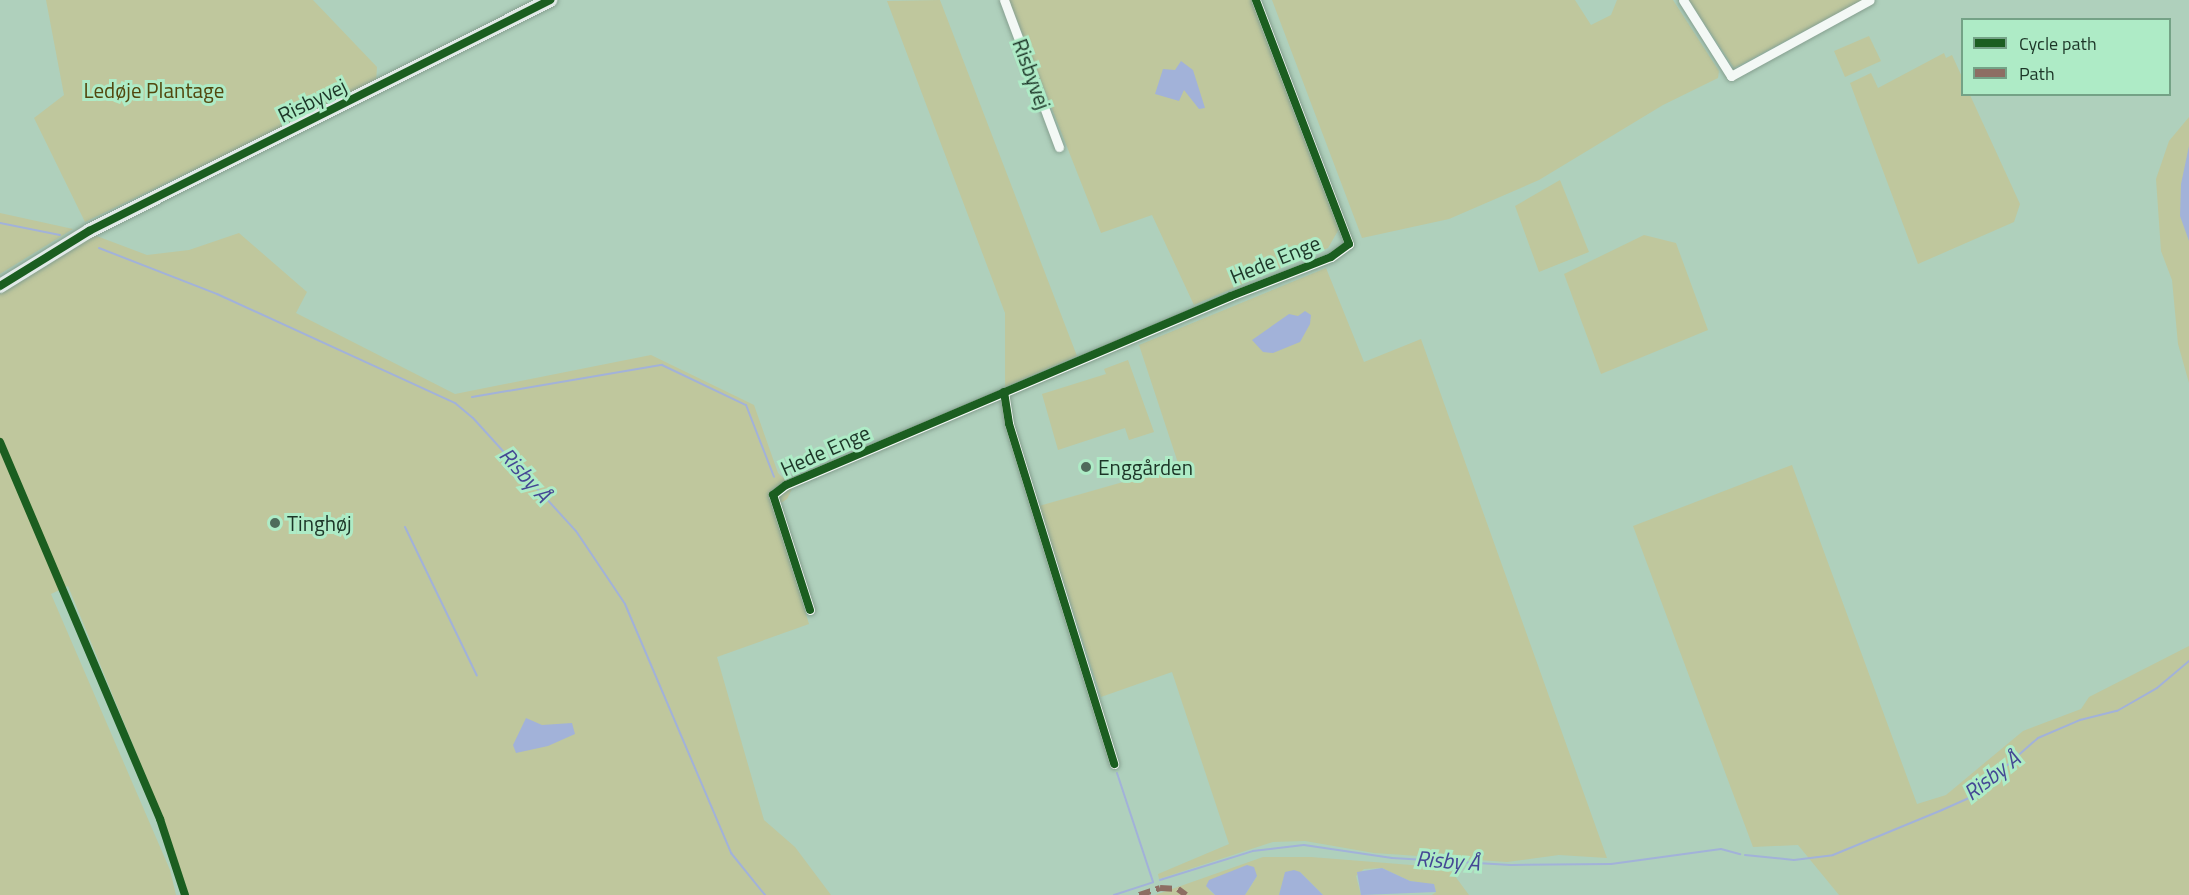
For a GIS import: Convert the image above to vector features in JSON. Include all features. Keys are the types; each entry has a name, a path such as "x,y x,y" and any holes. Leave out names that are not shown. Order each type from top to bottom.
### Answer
{"street":[{"name":"Risbyvej","path":"0,286 89,231 550,0"},
{"name":"Risbyvej","path":"1004,0 1059,147"},
{"name":"Hede Enge","path":"810,610 773,495 786,484 1331,257 1349,244 1256,0"},
{"path":"1683,0 1731,75 1870,0"},
{"path":"1004,392 1009,424 1114,764"}],"green space":[{"name":"Ledøje Plantage","path":"46,0 313,0 377,67 376,83 85,222 34,118 64,95"},
{"path":"940,0 1077,356 1005,387 1005,313 887,1"},
{"path":"1009,0 1253,0 1339,229 1328,248 1194,305 1152,215 1101,233"},
{"path":"1272,0 1575,0 1591,25 1611,15 1617,0 1673,0 1719,71 1718,78 1663,105 1539,180 1449,219 1362,238"},
{"path":"1689,0 1863,0 1734,68"},
{"path":"1869,36 1881,61 1845,77 1834,51"},
{"path":"1944,53 1946,58 1952,55 1961,75 1961,96 1970,96 2020,204 2014,222 1918,264 1850,83 1871,73 1878,88"},
{"path":"2189,117 2189,383 2178,344 2172,280 2161,251 2156,179 2169,141"},
{"path":"1560,180 1589,252 1539,272 1515,206"},
{"path":"0,213 73,229 0,274"},
{"path":"239,233 307,292 296,313 455,394 651,355 754,405 778,473 793,487 787,499 774,508 809,624 717,657 764,820 795,847 831,895 187,895 160,811 68,586 51,594 170,870 176,895 0,895 0,294 94,235 147,255 189,250"},
{"path":"1644,235 1676,243 1708,330 1601,374 1564,274"},
{"path":"1326,268 1364,362 1421,339 1607,858 1559,855 1507,862 1374,853 1305,841 1273,842 1159,879 1158,874 1229,844 1172,672 1101,697 1039,506 1179,466 1139,345"},
{"path":"1128,360 1154,432 1129,440 1125,428 1058,450 1042,394 1106,374 1104,369"},
{"path":"1792,465 1917,804 1946,795 2023,731 2081,709 2089,697 2189,646 2189,895 1839,895 1798,845 1753,847 1633,526"},
{"path":"1263,857 1311,857 1449,868 1469,895 1432,895 1436,892 1434,885 1410,881 1382,868 1364,869 1356,876 1361,895 1323,895 1300,872 1286,872 1279,895 1245,895 1257,876 1230,875 1217,877 1209,890 1215,895 1155,895"}],"water":[{"path":"1181,61 1193,70 1205,108 1199,109 1184,90 1179,101 1155,94 1163,69 1175,70"},
{"path":"2189,146 2189,241 2180,216 2181,184"},
{"path":"1305,311 1311,315 1310,324 1300,342 1273,353 1263,352 1252,340 1289,314 1298,316"},
{"path":"526,718 542,725 572,723 575,734 548,746 516,753 513,745"},
{"path":"1247,865 1254,867 1257,876 1245,895 1215,895 1206,886 1209,880"},
{"path":"1382,868 1410,881 1434,884 1436,892 1361,895 1357,872"},
{"path":"1294,870 1300,872 1323,895 1279,895 1285,872"}],"waterway":[{"name":"Risby Å","path":"0,223 60,235"},
{"name":"Risby Å","path":"99,248 217,294 455,403 473,418 576,531 625,604 731,853 765,895"},
{"path":"472,397 662,365 746,405 774,477"},
{"path":"405,527 477,676"},
{"name":"Risby Å","path":"1745,855 1794,860 1833,855 1942,810 1971,797 2038,738 2080,720 2117,711 2157,688 2189,661"},
{"path":"1117,773 1153,882"},
{"name":"Risby Å","path":"1160,880 1253,851 1304,845 1392,858 1511,865 1611,864 1721,849 1740,854"},
{"name":"Risby Å","path":"1114,895 1152,883"}],"marked path":[{"path":"1139,895 1160,888 1178,889 1186,895"}],"cycle path":[{"path":"0,286 89,231 550,0"},
{"path":"810,610 773,495 786,485 1231,296 1331,257 1349,244 1256,0"},
{"path":"1004,392 1009,424 1114,764"},
{"path":"0,442 160,819 185,895"}],"place":[{"name":"Enggården","path":"1086,467"},
{"name":"Tinghøj","path":"275,523"}]}
